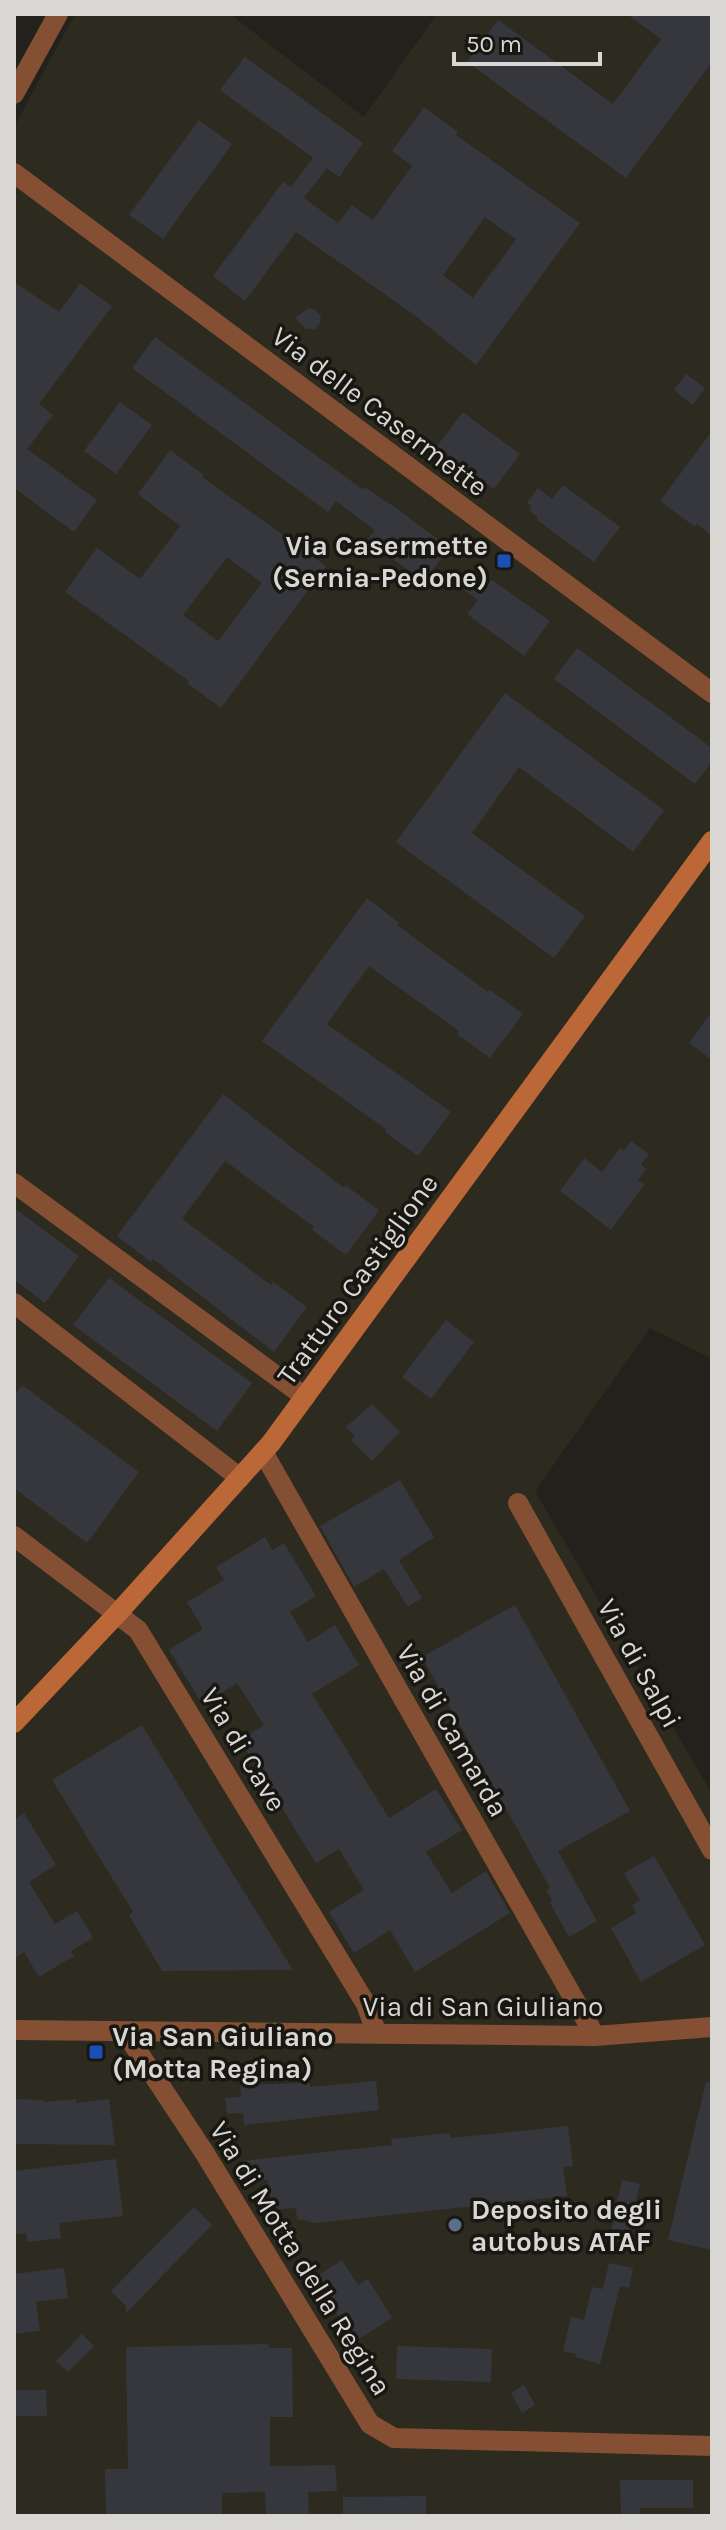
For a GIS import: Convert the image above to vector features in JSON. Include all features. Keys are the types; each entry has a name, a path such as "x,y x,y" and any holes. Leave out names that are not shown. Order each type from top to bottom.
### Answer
{"street":[{"path":"14,94 58,14"},
{"name":"Via delle Casermette","path":"14,173 712,693"},
{"name":"Tratturo Castiglione","path":"14,1723 263,1452 712,841"},
{"path":"14,1183 305,1397"},
{"path":"14,1303 240,1478"},
{"name":"Via di Camarda","path":"263,1452 595,2036"},
{"name":"Via di Salpi","path":"518,1503 712,1850"},
{"name":"Via di Cave","path":"14,1536 138,1630 366,2004 377,2034"},
{"name":"Via di San Giuliano","path":"14,2030 595,2036 712,2027"},
{"name":"Via di Motta della Regina","path":"125,2032 204,2152 370,2424 394,2438 712,2446"}],"shaded area":[{"path":"75,14 230,14 364,117 437,14 712,14 712,1359 650,1328 535,1491 712,1794 712,2516 14,2516 14,127"}],"building":[{"path":"627,14 712,14 712,62 626,178 467,62 498,20 613,104 661,39"},
{"path":"245,57 363,143 339,177 327,168 304,198 338,223 352,205 373,220 412,166 392,151 424,107 458,132 456,135 580,223 476,365 413,314 296,232 245,301 213,276 283,182 291,187 313,158 220,90","holes":["485,217 516,239 473,298 443,275"]},
{"path":"199,120 232,144 163,239 129,215"},
{"path":"14,282 59,312 80,283 112,306 39,404 53,415 27,449 97,500 74,532 14,488"},
{"path":"308,308 321,316 315,329 306,329 295,318"},
{"path":"155,337 362,489 364,487 393,506 449,548 424,582 367,540 375,530 336,501 328,512 132,368"},
{"path":"686,374 705,388 693,405 674,390"},
{"path":"120,402 152,425 116,474 84,451"},
{"path":"463,412 520,454 494,489 437,446"},
{"path":"712,431 712,536 660,501"},
{"path":"170,450 204,475 202,477 326,566 221,708 187,683 189,681 65,592 97,548 140,579 180,526 138,494","holes":["227,557 262,583 218,641 183,615"]},
{"path":"563,485 620,527 594,562 537,520 538,517 530,511 531,505 527,503 538,488 552,499"},
{"path":"474,574 490,582 492,580 550,621 524,656 467,614 478,600 463,589"},
{"path":"577,648 712,748 712,762 695,784 554,679"},
{"path":"505,693 664,810 633,852 519,767 472,833 585,916 554,958 396,842"},
{"path":"367,898 399,923 397,925 523,1014 490,1058 457,1034 459,1031 369,966 327,1024 451,1112 418,1156 385,1132 386,1129 262,1041"},
{"path":"712,1011 712,1060 689,1043"},
{"path":"223,1094 344,1188 345,1185 379,1210 346,1255 312,1230 314,1227 225,1161 182,1219 271,1285 273,1282 307,1307 274,1352 153,1259 151,1262 117,1236"},
{"path":"631,1141 649,1154 641,1165 646,1169 638,1180 644,1185 611,1230 560,1191 584,1158 602,1172 620,1148 624,1151"},
{"path":"14,1208 79,1256 45,1303 14,1280"},
{"path":"109,1278 252,1383 217,1431 73,1325"},
{"path":"446,1320 474,1342 431,1399 402,1377"},
{"path":"22,1385 139,1472 87,1543 14,1488 14,1396"},
{"path":"372,1404 400,1432 372,1461 351,1440 355,1436 346,1427"},
{"path":"400,1480 434,1537 399,1560 422,1598 408,1607 384,1569 354,1587 320,1526"},
{"path":"265,1537 272,1550 284,1543 316,1596 290,1612 308,1642 335,1625 359,1665 312,1694 389,1818 436,1789 462,1830 426,1852 452,1893 486,1871 510,1913 415,1972 390,1930 354,1953 329,1912 364,1890 339,1849 316,1863 240,1740 264,1725 237,1683 203,1705 169,1650 203,1629 187,1602 224,1580 216,1567"},
{"path":"515,1605 630,1811 558,1851 597,1921 569,1937 550,1903 552,1901 546,1890 550,1888 422,1657"},
{"path":"142,1725 293,1970 162,1971 129,1915 133,1912 52,1780"},
{"path":"24,1813 56,1865 29,1882 55,1924 77,1911 93,1938 71,1951 74,1956 39,1977 24,1952 14,1959 14,1820"},
{"path":"654,1856 705,1945 641,1982 611,1928 636,1913 632,1905 640,1900 624,1873"},
{"path":"376,2081 379,2110 244,2125 243,2113 227,2114 225,2098 241,2097 240,2085 310,2083 310,2087"},
{"path":"706,2082 712,2083 712,2250 668,2240"},
{"path":"14,2099 44,2102 76,2099 76,2103 109,2099 115,2145 14,2144"},
{"path":"568,2126 573,2166 563,2167 567,2196 316,2223 297,2219 296,2208 272,2210 268,2180 244,2183 241,2161 392,2145 391,2139 450,2133 451,2138"},
{"path":"116,2159 123,2216 59,2223 61,2238 28,2242 26,2233 14,2234 14,2171"},
{"path":"622,2180 640,2184 627,2243 609,2239"},
{"path":"194,2207 212,2225 126,2313 126,2306 111,2291"},
{"path":"342,2260 358,2285 368,2279 392,2318 354,2342 314,2278"},
{"path":"609,2263 633,2268 629,2288 620,2286 600,2364 563,2351 571,2317 584,2320 592,2287 603,2289"},
{"path":"64,2268 68,2298 36,2302 40,2331 14,2334 14,2274"},
{"path":"82,2334 94,2346 68,2372 56,2361"},
{"path":"268,2344 269,2348 292,2348 293,2417 270,2417 270,2466 335,2465 337,2491 308,2492 309,2516 266,2516 265,2492 222,2493 222,2516 106,2516 105,2469 128,2469 126,2347"},
{"path":"397,2346 492,2349 491,2382 396,2379"},
{"path":"524,2385 535,2405 522,2413 511,2393"},
{"path":"14,2390 46,2390 47,2416 14,2416"},
{"path":"620,2480 693,2480 693,2508 640,2508 639,2516 621,2516"},
{"path":"426,2496 426,2516 343,2516 343,2497"}],"place":[{"name":"Via Casermette (Sernia-Pedone)","path":"504,561"},
{"name":"Via San Giuliano (Motta Regina)","path":"96,2052"},
{"name":"Deposito degli autobus ATAF","path":"455,2225"}]}
